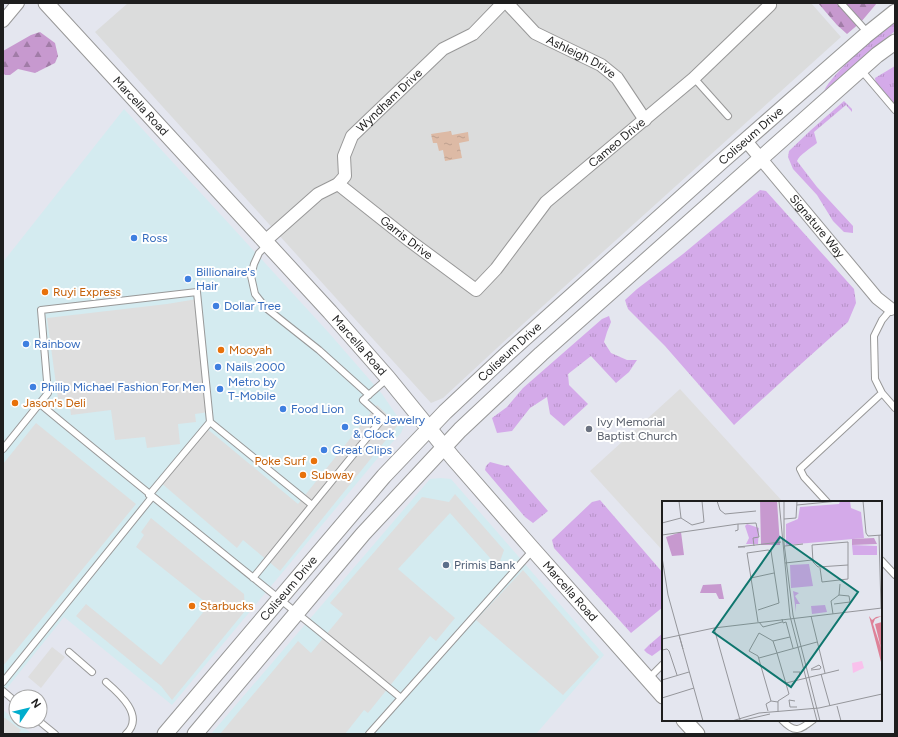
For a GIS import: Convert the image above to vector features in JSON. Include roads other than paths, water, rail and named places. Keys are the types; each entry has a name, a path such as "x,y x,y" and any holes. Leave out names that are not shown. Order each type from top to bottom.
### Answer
{"street":[{"path":"3,21 18,3"},
{"name":"Marcella Road","path":"46,3 388,378 533,550 662,695"},
{"name":"Wyndham Drive","path":"338,184 345,176 344,156 352,136 443,49 473,34 502,3"},
{"name":"Ashleigh Drive","path":"508,3 535,33 601,64 617,78 645,120"},
{"name":"Cameo Drive","path":"476,290 496,269 546,202 694,78 769,4"},
{"name":"Coliseum Drive","path":"165,734 384,476 466,391 868,33 895,12"},
{"name":"Coliseum Drive","path":"195,734 363,534 444,446 540,354 877,55 895,42"},
{"name":"Signature Way","path":"746,141 877,298 893,307"},
{"path":"266,243 318,194 338,184"},
{"name":"Garris Drive","path":"338,184 410,241 476,290"},
{"path":"685,721 696,734"}],"lane":[{"path":"841,3 868,33"},
{"path":"861,70 895,110"},
{"path":"694,78 728,116"},
{"path":"266,243 254,264 251,276 256,294 266,308 319,350 369,395"},
{"path":"3,450 48,393 41,310 197,292 210,422 3,682"},
{"path":"893,307 882,320 874,336 875,378 882,393 895,408"},
{"path":"253,578 383,418 363,400 388,378"},
{"path":"826,501 804,477 800,469 882,393"},
{"path":"40,404 151,496 401,698"},
{"path":"210,422 312,506"},
{"path":"369,734 533,550"},
{"path":"882,561 895,575"},
{"path":"69,652 92,672"},
{"path":"648,680 662,665"},
{"path":"106,682 120,695 133,715 133,723 130,731 126,734"},
{"path":"783,721 792,729 797,730 811,721"},
{"path":"48,728 56,734"}],"water":[{"path":"451,131 452,135 468,132 469,141 459,143 462,158 445,161 443,150 439,151 437,143 433,143 431,134"}],"place":[{"name":"Ross","path":"134,238"},
{"name":"Billionaire's Hair","path":"188,279"},
{"name":"Ruyi Express","path":"45,292"},
{"name":"Dollar Tree","path":"216,306"},
{"name":"Rainbow","path":"26,344"},
{"name":"Mooyah","path":"221,350"},
{"name":"Nails 2000","path":"218,367"},
{"name":"Philip Michael Fashion For Men","path":"33,387"},
{"name":"Metro by T-Mobile","path":"220,389"},
{"name":"Jason's Deli","path":"15,403"},
{"name":"Food Lion","path":"283,409"},
{"name":"Sun’s Jewelry & Clock","path":"345,427"},
{"name":"Ivy Memorial Baptist Church","path":"589,429"},
{"name":"Great Clips","path":"324,450"},
{"name":"Poke Surf","path":"314,461"},
{"name":"Subway","path":"303,475"},
{"name":"Primis Bank","path":"446,565"},
{"name":"Starbucks","path":"192,606"}]}
